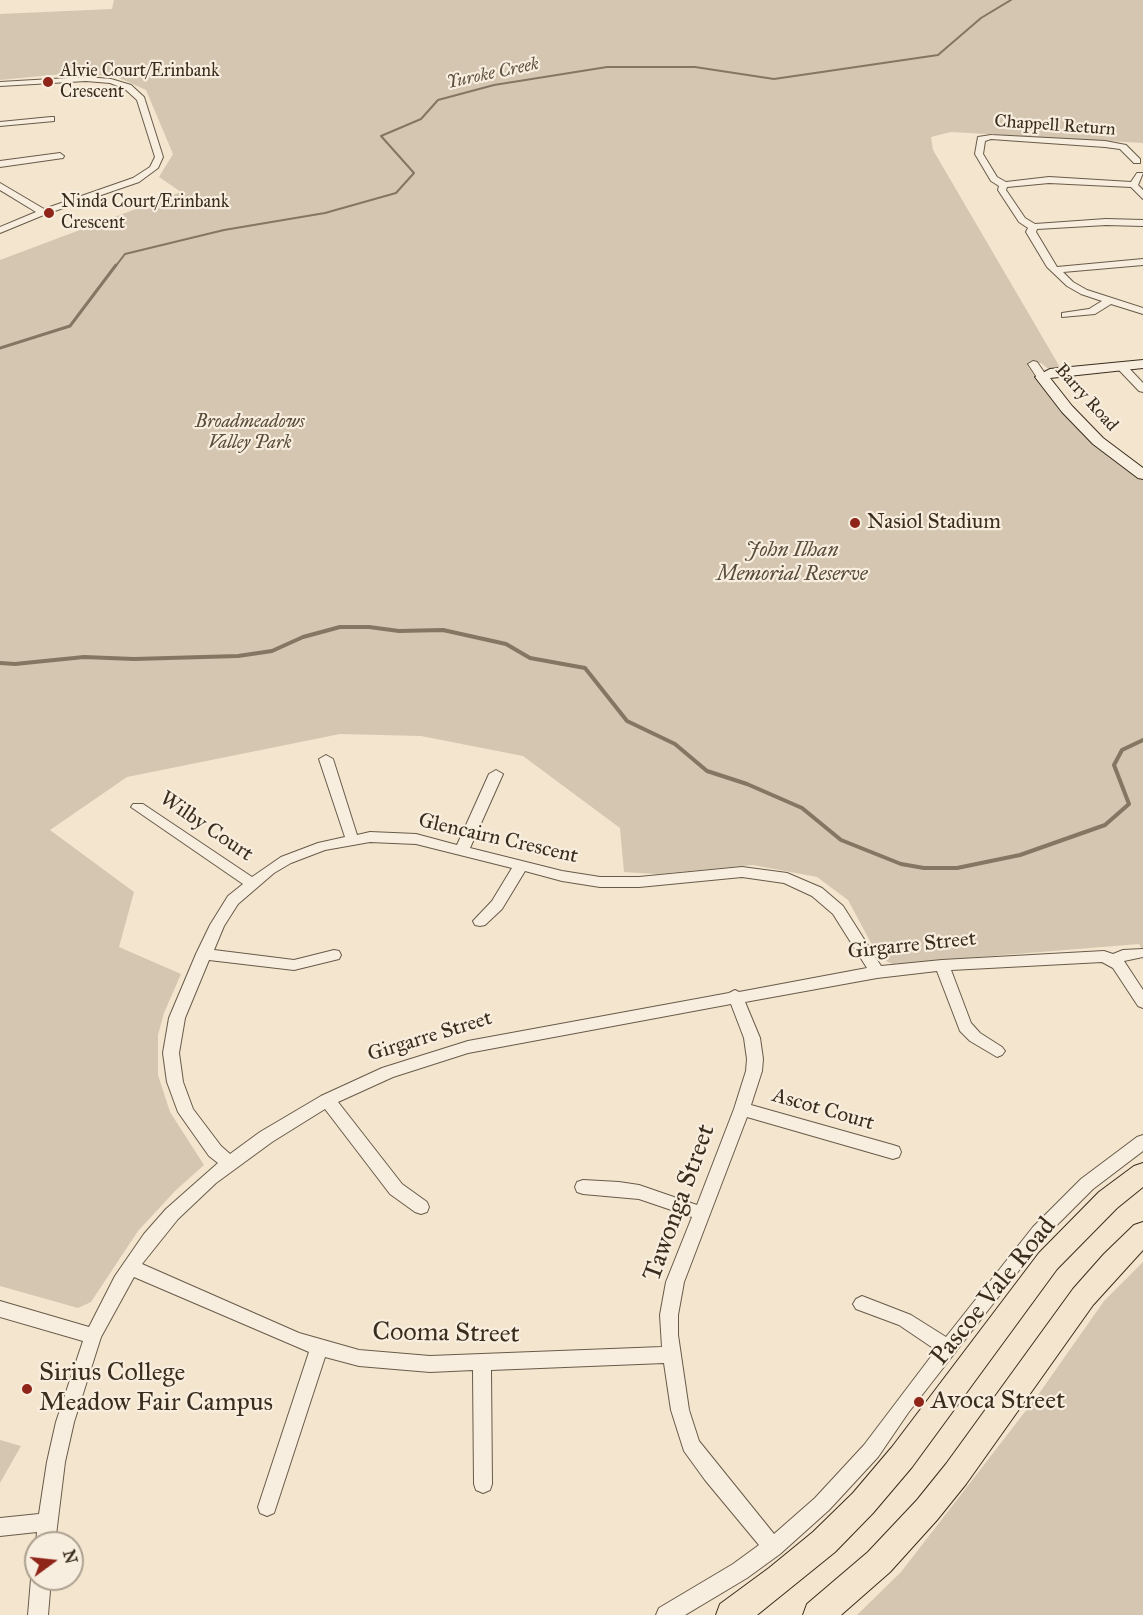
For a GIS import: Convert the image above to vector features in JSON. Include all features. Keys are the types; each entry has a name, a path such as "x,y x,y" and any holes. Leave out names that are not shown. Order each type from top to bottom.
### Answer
{"main road":[{"name":"Pascoe Vale Road","path":"731,1615 780,1579 824,1542 863,1503 902,1457 1048,1261 1107,1200 1143,1173"},
{"path":"818,1615 879,1562 927,1510 956,1474 1083,1297 1113,1262 1143,1233"}],"street":[{"path":"0,84 86,79 123,85 140,96 156,142 159,160 144,176 127,184 43,212 0,230"},
{"path":"0,124 51,119"},
{"name":"Chappell Return","path":"1004,184 994,179 979,154 980,141 984,138 1126,146 1137,161"},
{"path":"0,164 60,156"},
{"path":"1134,185 1140,175"},
{"path":"1143,196 1134,185 1049,180 1004,184 1002,190 1023,220 1033,227 1106,222 1143,223"},
{"path":"0,186 43,212"},
{"path":"1033,227 1031,232 1055,270 1080,291 1143,311"},
{"path":"1055,270 1143,262"},
{"path":"1065,315 1092,312 1110,300"},
{"name":"Barry Road","path":"1033,364 1067,409 1098,441 1143,475"},
{"path":"1042,377 1050,373 1143,364"},
{"path":"1122,367 1143,388"},
{"path":"326,759 352,839"},
{"path":"462,850 496,774"},
{"name":"Wilby Court","path":"138,807 251,883"},
{"name":"Glencairn Crescent","path":"229,1163 215,1151 186,1112 173,1069 173,1035 177,1018 203,954 224,913 251,883 269,870 296,856 323,846 352,839 416,839 562,876 600,882 639,882 742,872 787,878 816,891 838,910 877,972"},
{"path":"480,921 497,905 520,866"},
{"path":"1139,953 1123,955 1114,960 1143,1002"},
{"path":"203,954 294,965 334,955"},
{"name":"Girgarre Street","path":"46,1531 65,1422 93,1336 109,1302 130,1267 172,1214 229,1163 266,1137 327,1100 388,1072 468,1047 735,996 877,972 942,965 1097,956 1114,960"},
{"path":"942,965 965,1027 975,1037 997,1051"},
{"name":"Tawonga Street","path":"735,996 752,1038 755,1059 751,1084 671,1298 669,1316 671,1355 680,1410 692,1445 712,1474 773,1547"},
{"path":"327,1100 396,1189 421,1207"},
{"name":"Ascot Court","path":"742,1109 893,1152"},
{"name":"Pascoe Vale Road","path":"666,1615 708,1592 773,1547 822,1504 871,1451 902,1407 1016,1260 1061,1209 1097,1176 1143,1142"},
{"path":"583,1187 639,1192 701,1213"},
{"name":"Cooma Street","path":"130,1267 319,1348 359,1358 430,1364 671,1355"},
{"path":"862,1304 905,1320 948,1348"},
{"path":"0,1309 93,1336"},
{"path":"267,1508 319,1348"},
{"path":"482,1363 483,1484"},
{"path":"0,1527 47,1522"},
{"path":"38,1615 40,1591"}],"green space":[{"path":"114,0 1143,0 1143,143 951,132 931,137 933,150 1061,369 1047,368 1041,363 1027,365 1041,386 1075,425 1118,463 1143,480 1143,952 1139,944 893,964 879,958 848,900 817,877 753,865 657,874 624,872 620,828 523,756 421,736 340,734 127,777 50,830 134,892 119,947 181,974 164,1013 158,1035 158,1075 170,1112 204,1165 175,1191 138,1231 91,1302 78,1308 0,1286 0,260 181,192 159,177 173,154 146,90 117,77 95,75 63,74 0,80 0,14 112,9"},
{"path":"1143,1262 1143,1615 857,1615 901,1572 1038,1395 1104,1301"},
{"path":"0,1440 21,1446 0,1483"}],"waterway":[{"name":"Yuroke Creek","path":"115,267 125,254 224,230 325,213 396,193 414,173 381,136 421,119 438,100 494,85 607,67 695,67 774,79 938,55 981,18 1011,0"},
{"name":"Yuroke Creek","path":"0,348 70,326 116,265"},
{"path":"0,663 15,664 84,657 134,659 238,656 272,651 303,637 340,627 369,627 399,631 443,630 506,644 530,658 585,668 627,721 675,744 707,771 747,784 802,808 841,840 901,864 924,868 957,868 1020,855 1105,825 1129,804 1114,765 1122,750 1143,740"}],"place":[{"name":"Alvie Court/Erinbank Crescent","path":"48,82"},
{"name":"Ninda Court/Erinbank Crescent","path":"49,213"},
{"name":"Nasiol Stadium","path":"855,523"},
{"name":"Sirius College Meadow Fair Campus","path":"27,1389"},
{"name":"Avoca Street","path":"919,1402"}],"park label":[{"name":"Broadmeadows Valley Park","path":"250,433"},
{"name":"John Ilhan Memorial Reserve","path":"792,563"}]}
